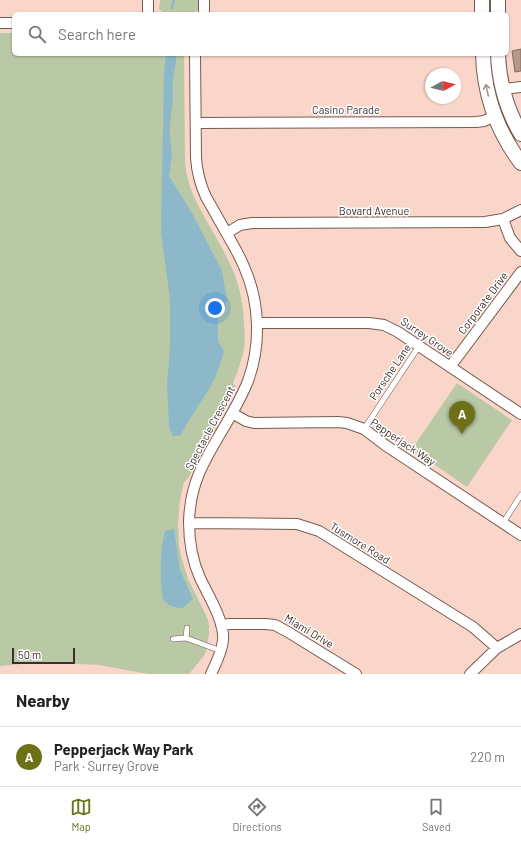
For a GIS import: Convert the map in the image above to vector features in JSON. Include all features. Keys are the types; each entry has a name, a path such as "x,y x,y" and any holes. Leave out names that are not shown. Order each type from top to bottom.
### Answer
{"street":[{"path":"148,0 148,12"},
{"path":"204,0 204,12"},
{"path":"482,0 482,12"},
{"path":"498,0 498,12"},
{"path":"0,23 12,23"},
{"name":"Spectacle Crescent","path":"195,56 196,158 199,180 206,197 240,257 248,276 254,296 257,323 256,344 252,367 244,390 199,472 190,501 190,543 196,566 222,626 223,639 221,651 211,674"},
{"path":"482,56 486,88 495,116 504,137 521,163"},
{"path":"498,56 503,89 512,117 521,134"},
{"path":"503,89 521,87"},
{"name":"Casino Parade","path":"196,123 476,122 484,121 495,116"},
{"name":"Bovard Avenue","path":"226,233 240,225 252,223 493,221 503,219 521,210"},
{"path":"503,219 510,238 521,251"},
{"name":"Corporate Drive","path":"450,367 521,272"},
{"name":"Surrey Grove","path":"257,323 377,323 384,325 394,329 521,414"},
{"name":"Pepperjack Way","path":"232,413 246,421 254,423 338,422 354,425 364,429 521,535"},
{"name":"Tusmore Road","path":"189,523 297,524 319,531 473,627 496,648"},
{"name":"Miami Drive","path":"222,626 230,624 275,625 356,674"},
{"path":"470,674 496,648 521,634"}],"lane":[{"name":"Porsche Lane","path":"364,429 419,346"},
{"path":"503,523 521,495"},
{"path":"186,638 187,628"},
{"path":"173,639 186,638 221,651"}],"green space":[{"path":"160,0 199,0 199,9 195,12 163,12 159,9"},
{"path":"0,33 12,33 12,56 184,56 186,170 190,187 197,202 234,272 241,296 245,336 243,354 233,383 236,387 232,397 198,457 189,477 184,482 180,500 178,522 179,545 188,579 208,620 209,634 206,651 189,674 148,674 99,665 63,663 31,663 0,666"},
{"path":"457,383 512,420 467,487 412,449"}],"water":[{"path":"166,56 177,56 173,80 173,101 170,123 172,155 169,176 192,213 222,271 227,301 218,317 218,341 224,351 216,376 181,435 173,436 169,427 167,385 170,349 170,299 161,233 164,72"},
{"path":"174,529 180,570 193,599 183,608 169,605 163,599 162,593 161,562 163,538 165,531"}],"building":[{"path":"521,49 521,71 515,72 512,51"}],"waterway":[{"path":"172,8 174,0"}],"place":[{"name":"Pepperjack Way Park","path":"462,434"}]}
